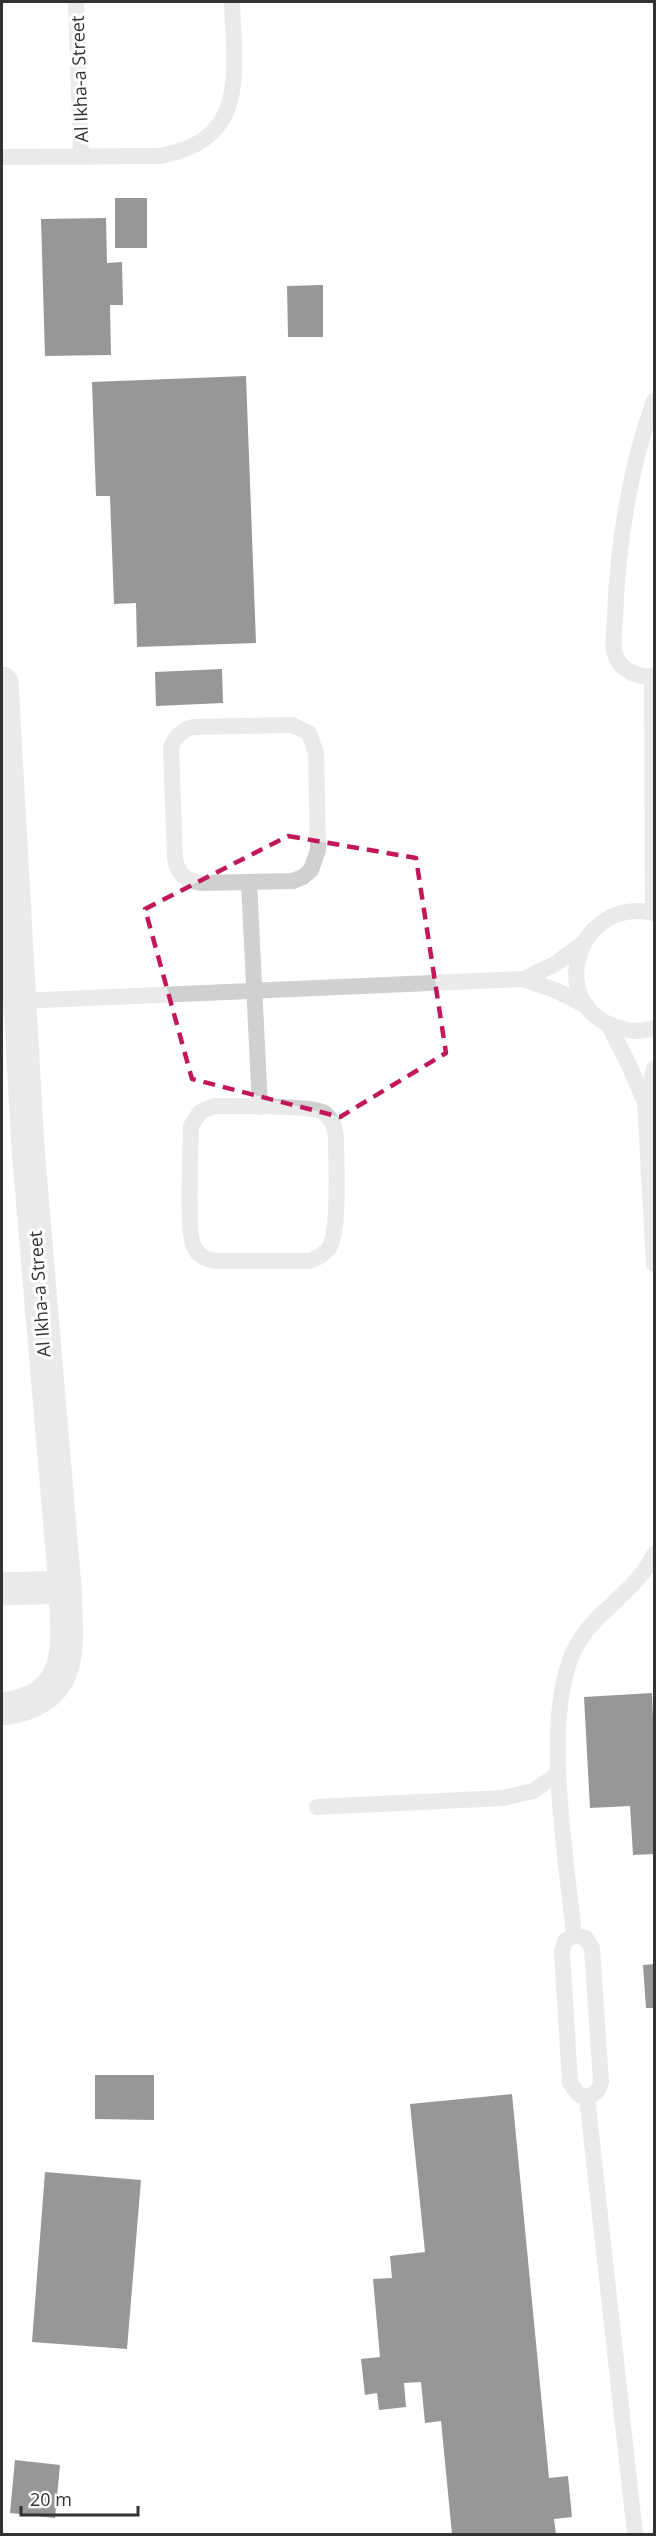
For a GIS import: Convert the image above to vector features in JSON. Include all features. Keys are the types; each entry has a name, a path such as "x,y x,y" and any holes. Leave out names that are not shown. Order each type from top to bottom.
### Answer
{"street":[{"name":"Al Ikha-a Street","path":"2,683 18,1001 45,1367 65,1587 67,1646 64,1666 56,1683 43,1696 27,1705 2,1709"},
{"path":"2,1589 65,1587"}],"lane":[{"name":"Al Ikha-a Street","path":"76,2 81,157"},
{"name":"Al Ikha-a Street","path":"2,157 159,156 178,153 196,145 212,133 230,104 234,87 232,2"},
{"path":"654,401 634,468 623,526 616,584 614,647 616,657 622,666 641,676 653,676 654,913 637,910 620,912 605,919 592,930 583,944 577,959 576,976 579,991 596,1017 626,1031 645,1031 654,1028"},
{"path":"292,725 309,733 314,743 318,850 312,870 293,881 249,882 190,881 176,867 171,748 173,741 185,729 292,725"},
{"path":"249,882 260,1107"},
{"path":"524,979 555,964 583,944"},
{"path":"18,1001 524,979 557,991 587,1006"},
{"path":"608,1024 645,1102"},
{"path":"654,1069 645,1102 654,1264"},
{"path":"214,1106 260,1107 314,1109 323,1112 334,1127 335,1231 333,1241 328,1251 310,1261 206,1260 198,1254 191,1236 191,1126 200,1112 206,1108 214,1106"},
{"path":"574,1935 558,1774 559,1711 568,1664 578,1643 595,1620 634,1585 654,1554"},
{"path":"317,1807 511,1797 533,1791 558,1774"},
{"path":"574,1935 586,1938 592,1948 601,2082 594,2095 587,2097 579,2095 570,2083 562,1952 565,1941 574,1935"},
{"path":"587,2097 635,2535"}],"highlighted area":[{"path":"288,836 416,858 446,1053 340,1117 192,1079 145,909"}],"building":[{"path":"115,198 147,198 147,248 115,248"},
{"path":"106,218 107,263 122,262 123,305 110,305 111,355 45,356 41,219"},
{"path":"323,285 323,337 288,337 287,286"},
{"path":"246,376 256,643 137,647 136,603 114,604 110,496 96,496 92,382"},
{"path":"222,669 223,703 156,706 155,672"},
{"path":"652,1693 654,1854 633,1855 630,1806 590,1808 584,1697"},
{"path":"654,1964 654,2008 646,2008 643,1965"},
{"path":"95,2075 154,2075 154,2120 95,2119"},
{"path":"512,2094 549,2478 568,2476 572,2517 554,2519 556,2534 452,2534 441,2421 425,2423 421,2382 404,2383 406,2407 379,2410 377,2393 365,2395 361,2359 380,2357 373,2279 392,2278 390,2256 425,2252 410,2104"},
{"path":"45,2172 141,2180 127,2349 32,2342"},
{"path":"15,2460 60,2465 55,2518 10,2513"}]}
